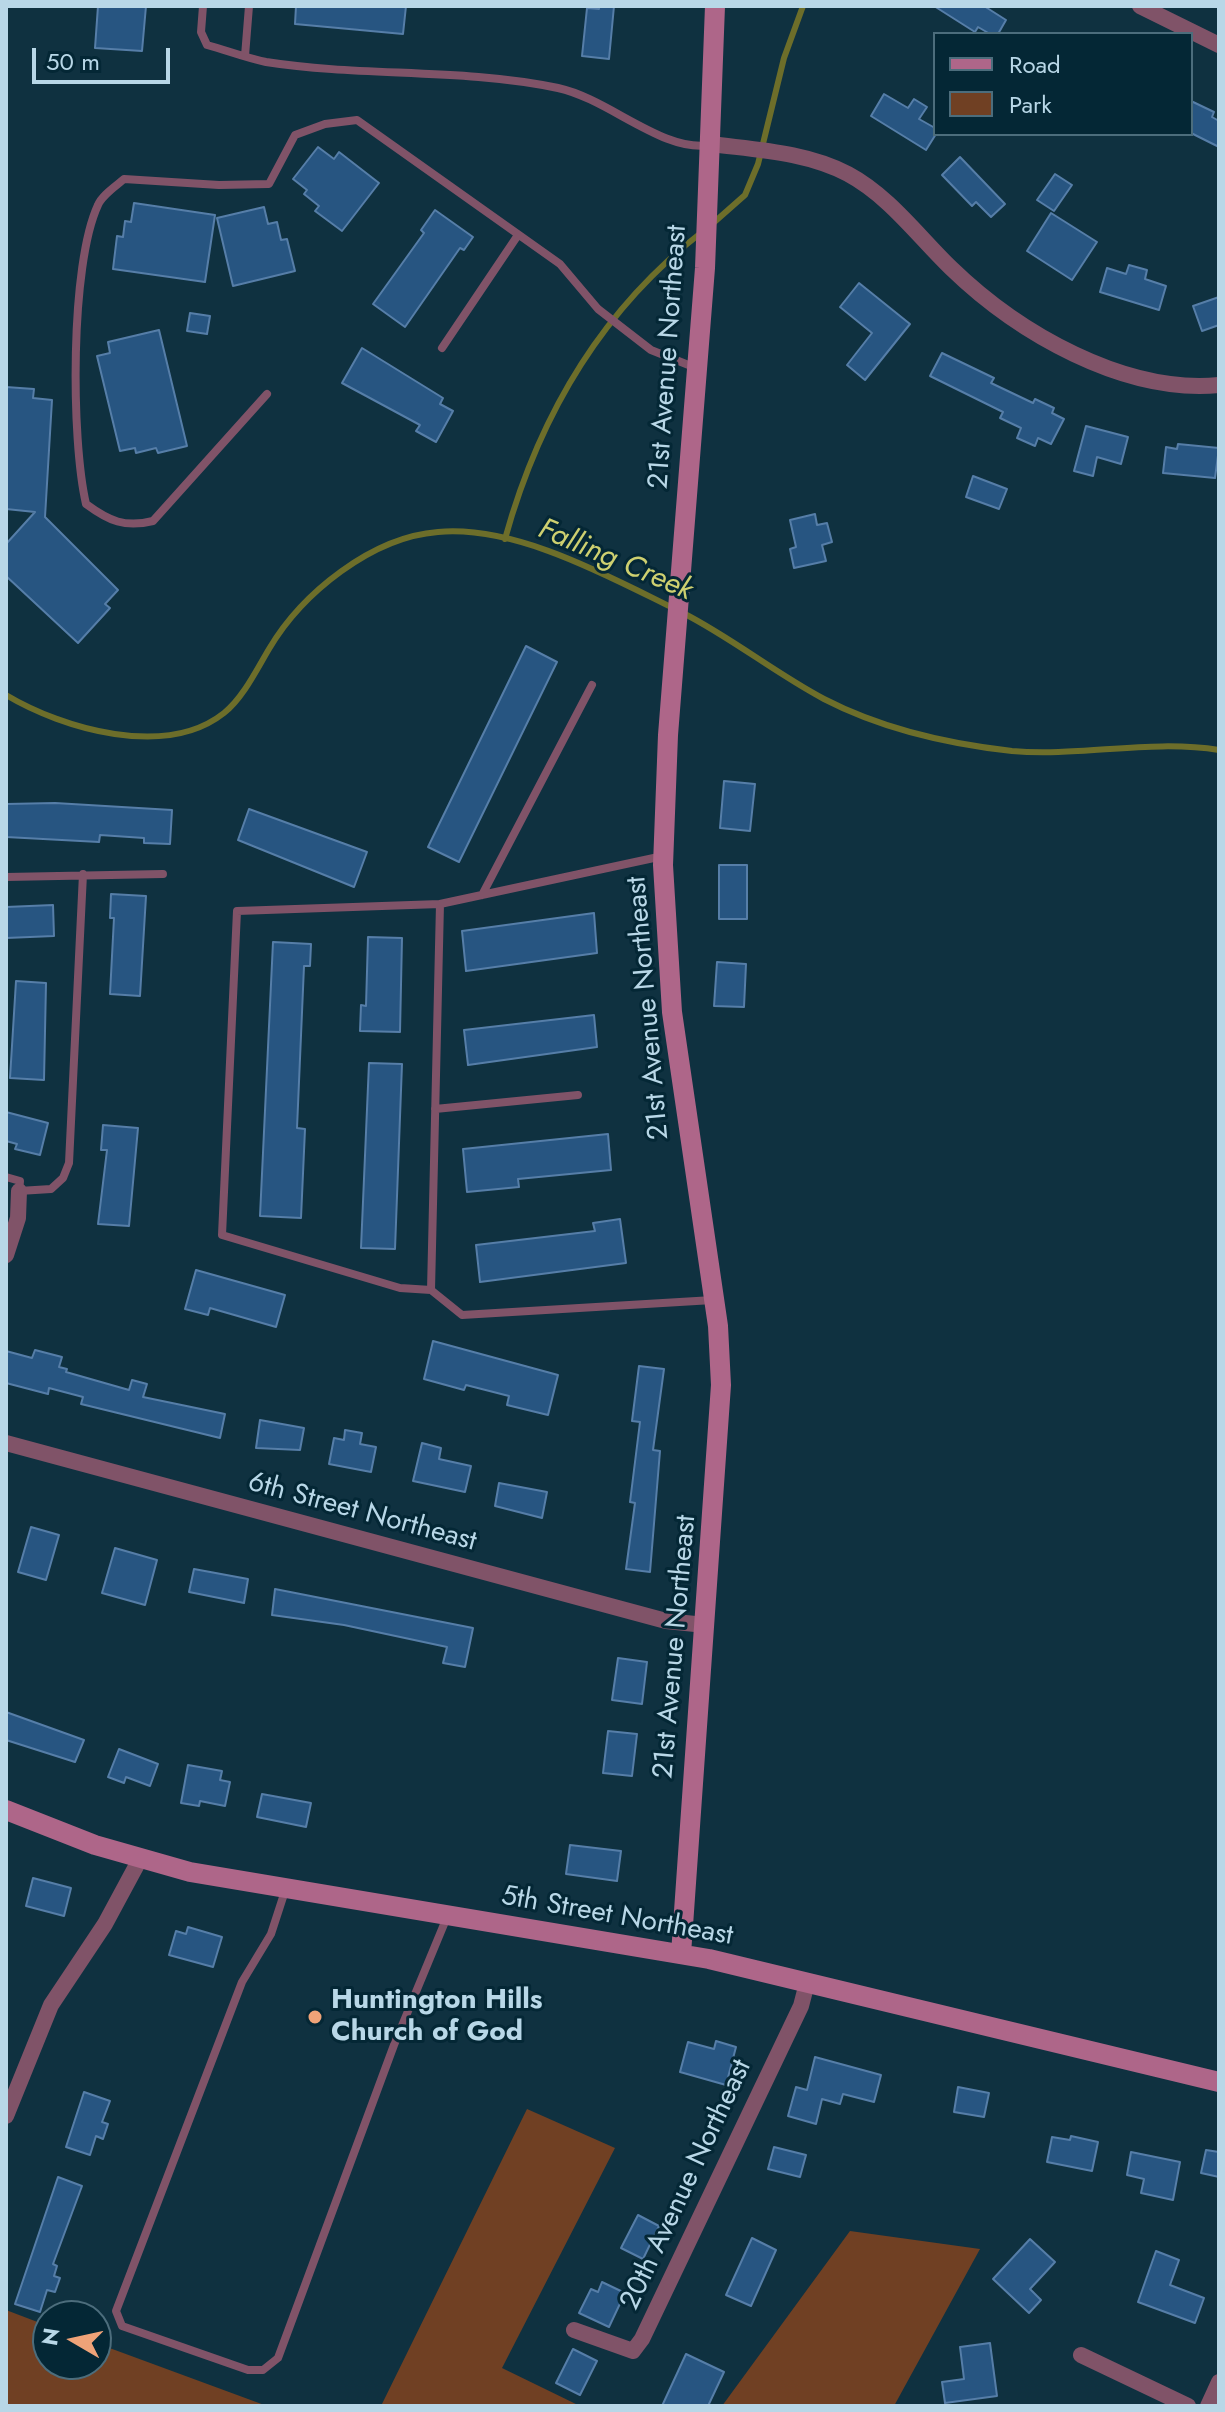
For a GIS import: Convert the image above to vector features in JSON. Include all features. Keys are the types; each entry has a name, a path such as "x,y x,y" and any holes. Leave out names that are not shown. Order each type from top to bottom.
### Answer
{"street":[{"name":"21st Avenue Northeast","path":"681,1954 721,1385 714,1300 672,1012 663,856 669,720 711,144 715,6"},
{"path":"1140,6 1193,32"},
{"path":"1193,32 1219,45"},
{"path":"711,144 792,155 845,173 883,198 953,269 1020,322 1109,367 1159,383 1188,387 1219,385"},
{"path":"6,1255 18,1218 19,1191"},
{"name":"6th Street Northeast","path":"6,1443 666,1621 705,1625"},
{"name":"5th Street Northeast","path":"6,1810 140,1859 285,1891 681,1954 1219,2082"},
{"path":"6,2116 51,2005 105,1924 140,1859"},
{"name":"20th Avenue Northeast","path":"574,2330 633,2351 642,2339 801,2006 807,1983"},
{"path":"1081,2355 1188,2406"},
{"path":"1208,2406 1219,2382"}],"lane":[{"path":"203,6 201,32 207,45 245,56 293,65 471,77 558,88 608,106 678,145 696,147 711,144"},
{"path":"245,56 249,6"},
{"path":"267,394 153,521 132,526 107,520 86,504 80,478 76,359 85,247 99,202 124,179 219,185 269,184 295,135 325,124 357,120 560,264 598,309 651,350 697,368"},
{"path":"442,348 518,235"},
{"path":"482,895 592,685"},
{"path":"663,856 440,904 237,911 222,1235 400,1288 431,1290 462,1315 714,1300"},
{"path":"6,1177 20,1181 19,1191 51,1189 63,1178 69,1163 83,874"},
{"path":"6,877 163,874"},
{"path":"431,1290 440,904"},
{"path":"435,1109 578,1095"},
{"path":"285,1891 271,1934 242,1982 116,2311 122,2326 256,2371 270,2367 278,2358 394,2045 447,1916"}],"green space":[{"path":"527,2109 615,2148 502,2368 580,2406 381,2406"},
{"path":"850,2231 980,2249 894,2406 722,2406"},
{"path":"6,2310 32,2320 32,2380 112,2380 112,2349 267,2406 6,2406"}],"building":[{"path":"98,6 146,6 142,51 95,48"},
{"path":"296,6 406,6 403,34 295,24"},
{"path":"599,6 614,6 609,59 582,56 587,8 599,9"},
{"path":"934,6 984,6 1006,20 999,32 987,32 978,27 975,32"},
{"path":"884,94 908,108 914,99 927,107 919,119 933,127 935,136 926,150 871,116"},
{"path":"1193,102 1214,112 1212,117 1219,121 1219,147 1193,134"},
{"path":"318,147 334,159 339,152 379,183 342,231 315,211 319,206 304,194 307,190 293,179"},
{"path":"960,157 1005,204 991,217 976,202 972,206 942,175"},
{"path":"1055,174 1072,185 1054,211 1037,200"},
{"path":"134,203 215,215 205,282 113,269 117,236 123,237 125,221 131,222"},
{"path":"264,207 268,224 277,222 281,240 287,239 295,271 233,286 217,218"},
{"path":"435,210 473,237 464,250 460,248 405,327 373,304 424,233 421,230"},
{"path":"1051,213 1097,242 1072,280 1027,251"},
{"path":"1129,265 1147,270 1145,279 1166,286 1159,310 1100,292 1107,268 1126,274"},
{"path":"859,283 910,324 865,380 847,365 872,333 840,307"},
{"path":"1219,297 1219,325 1202,331 1193,306"},
{"path":"190,313 210,316 207,334 187,331"},
{"path":"159,330 187,446 158,453 156,448 136,453 135,448 120,451 97,356 110,353 108,342"},
{"path":"362,348 443,398 440,404 453,411 436,442 416,431 420,425 342,383"},
{"path":"942,353 994,378 991,383 1033,403 1035,399 1054,408 1052,413 1064,419 1051,444 1038,438 1035,446 1017,438 1021,428 1000,418 1003,412 930,376"},
{"path":"6,387 34,389 33,398 52,400 45,517 118,590 105,604 110,608 78,643 6,576 6,544 35,512 6,509"},
{"path":"1086,426 1128,437 1121,464 1097,457 1093,476 1074,471"},
{"path":"1178,444 1219,448 1215,478 1163,473 1166,447 1177,449"},
{"path":"973,476 1007,489 999,509 966,497"},
{"path":"815,514 817,525 827,523 832,542 822,545 826,561 794,568 790,549 796,547 790,520"},
{"path":"526,646 557,662 459,862 428,847"},
{"path":"724,781 755,784 750,831 720,828"},
{"path":"55,803 172,810 170,844 144,843 144,838 100,835 99,842 6,837 6,804"},
{"path":"249,809 367,852 354,887 238,840"},
{"path":"719,865 747,865 747,919 719,919"},
{"path":"111,894 146,896 140,996 110,994 114,918 110,918"},
{"path":"53,905 54,936 6,938 6,907"},
{"path":"594,913 597,953 466,971 462,931"},
{"path":"368,937 402,938 400,1032 360,1031 361,1005 366,1006"},
{"path":"273,942 311,944 310,966 304,966 297,1128 305,1129 301,1218 260,1216"},
{"path":"717,962 746,964 744,1007 714,1006"},
{"path":"16,981 46,983 44,1080 10,1078"},
{"path":"594,1015 597,1047 468,1065 464,1030"},
{"path":"369,1063 402,1064 395,1249 361,1248"},
{"path":"6,1112 48,1123 40,1155 15,1149 17,1144 6,1141"},
{"path":"103,1125 138,1128 129,1226 98,1224 107,1150 101,1150"},
{"path":"608,1134 611,1170 518,1179 519,1187 467,1192 463,1149"},
{"path":"620,1219 626,1263 480,1282 476,1245 595,1231 593,1223"},
{"path":"196,1270 285,1295 276,1327 210,1308 208,1315 185,1309"},
{"path":"433,1341 558,1375 548,1415 507,1405 509,1396 466,1385 464,1390 424,1379"},
{"path":"35,1350 62,1357 59,1367 67,1369 66,1372 129,1390 132,1380 147,1384 143,1397 225,1414 220,1438 81,1404 83,1397 49,1388 48,1394 6,1383 6,1351 32,1358"},
{"path":"639,1366 664,1369 653,1450 660,1451 650,1572 626,1569 635,1503 630,1502 640,1422 632,1421"},
{"path":"260,1420 304,1428 300,1450 256,1448"},
{"path":"345,1430 362,1433 360,1444 376,1447 371,1472 329,1464 334,1438 344,1440"},
{"path":"422,1443 441,1448 439,1459 471,1466 465,1492 413,1481"},
{"path":"499,1483 547,1492 542,1518 495,1506"},
{"path":"31,1527 59,1535 46,1580 18,1572"},
{"path":"115,1548 157,1560 145,1605 102,1593"},
{"path":"194,1569 248,1579 244,1603 189,1592"},
{"path":"275,1589 473,1628 465,1667 443,1663 447,1647 344,1625 272,1615"},
{"path":"618,1658 647,1662 642,1704 612,1700"},
{"path":"6,1712 84,1740 75,1762 6,1740"},
{"path":"608,1731 637,1734 632,1776 603,1773"},
{"path":"119,1749 158,1764 150,1786 126,1777 124,1783 108,1777"},
{"path":"188,1765 222,1771 220,1780 230,1782 225,1806 200,1801 199,1806 181,1803"},
{"path":"262,1794 311,1803 306,1827 257,1817"},
{"path":"570,1845 621,1851 617,1881 566,1874"},
{"path":"33,1878 71,1888 64,1916 26,1906"},
{"path":"188,1927 222,1937 213,1967 169,1955 176,1931 186,1934"},
{"path":"716,2041 736,2047 726,2085 680,2072 688,2042 714,2049"},
{"path":"815,2057 881,2075 874,2102 843,2094 840,2104 822,2099 816,2124 788,2116 796,2087 807,2090"},
{"path":"958,2087 989,2093 984,2117 954,2112"},
{"path":"84,2092 110,2101 102,2122 108,2124 103,2139 96,2136 90,2155 66,2147"},
{"path":"1071,2136 1098,2142 1092,2171 1047,2162 1052,2137 1070,2140"},
{"path":"774,2147 806,2155 800,2177 768,2169"},
{"path":"1206,2150 1219,2152 1219,2177 1201,2173"},
{"path":"1131,2152 1180,2162 1173,2200 1141,2193 1144,2179 1127,2175"},
{"path":"58,2177 82,2186 53,2264 57,2266 54,2276 60,2278 55,2292 47,2290 44,2300 32,2300 32,2309 15,2304"},
{"path":"638,2215 659,2226 643,2259 621,2248"},
{"path":"752,2238 776,2250 751,2306 726,2295"},
{"path":"1030,2239 1055,2262 1030,2289 1041,2300 1029,2313 993,2279"},
{"path":"1156,2251 1179,2260 1170,2285 1204,2298 1195,2323 1138,2302"},
{"path":"602,2282 625,2293 609,2327 579,2313 591,2289 598,2292"},
{"path":"990,2343 997,2396 945,2403 942,2382 964,2379 960,2347"},
{"path":"573,2349 597,2361 580,2395 556,2383"},
{"path":"686,2354 724,2372 708,2406 662,2406"}],"waterway":[{"path":"711,225 745,195 758,164 784,58 803,6"},
{"path":"505,539 536,450 578,369 633,296 702,232"},
{"name":"Falling Creek","path":"6,695 56,719 115,734 173,734 200,727 224,713 237,699 283,628 341,571 388,545 413,536 438,532 498,536 529,544 590,568 673,608"},
{"name":"Falling Creek","path":"683,613 824,699 915,733 1012,751 1063,752 1167,746 1219,750"}],"place":[{"name":"Huntington Hills Church of God","path":"315,2017"}]}
